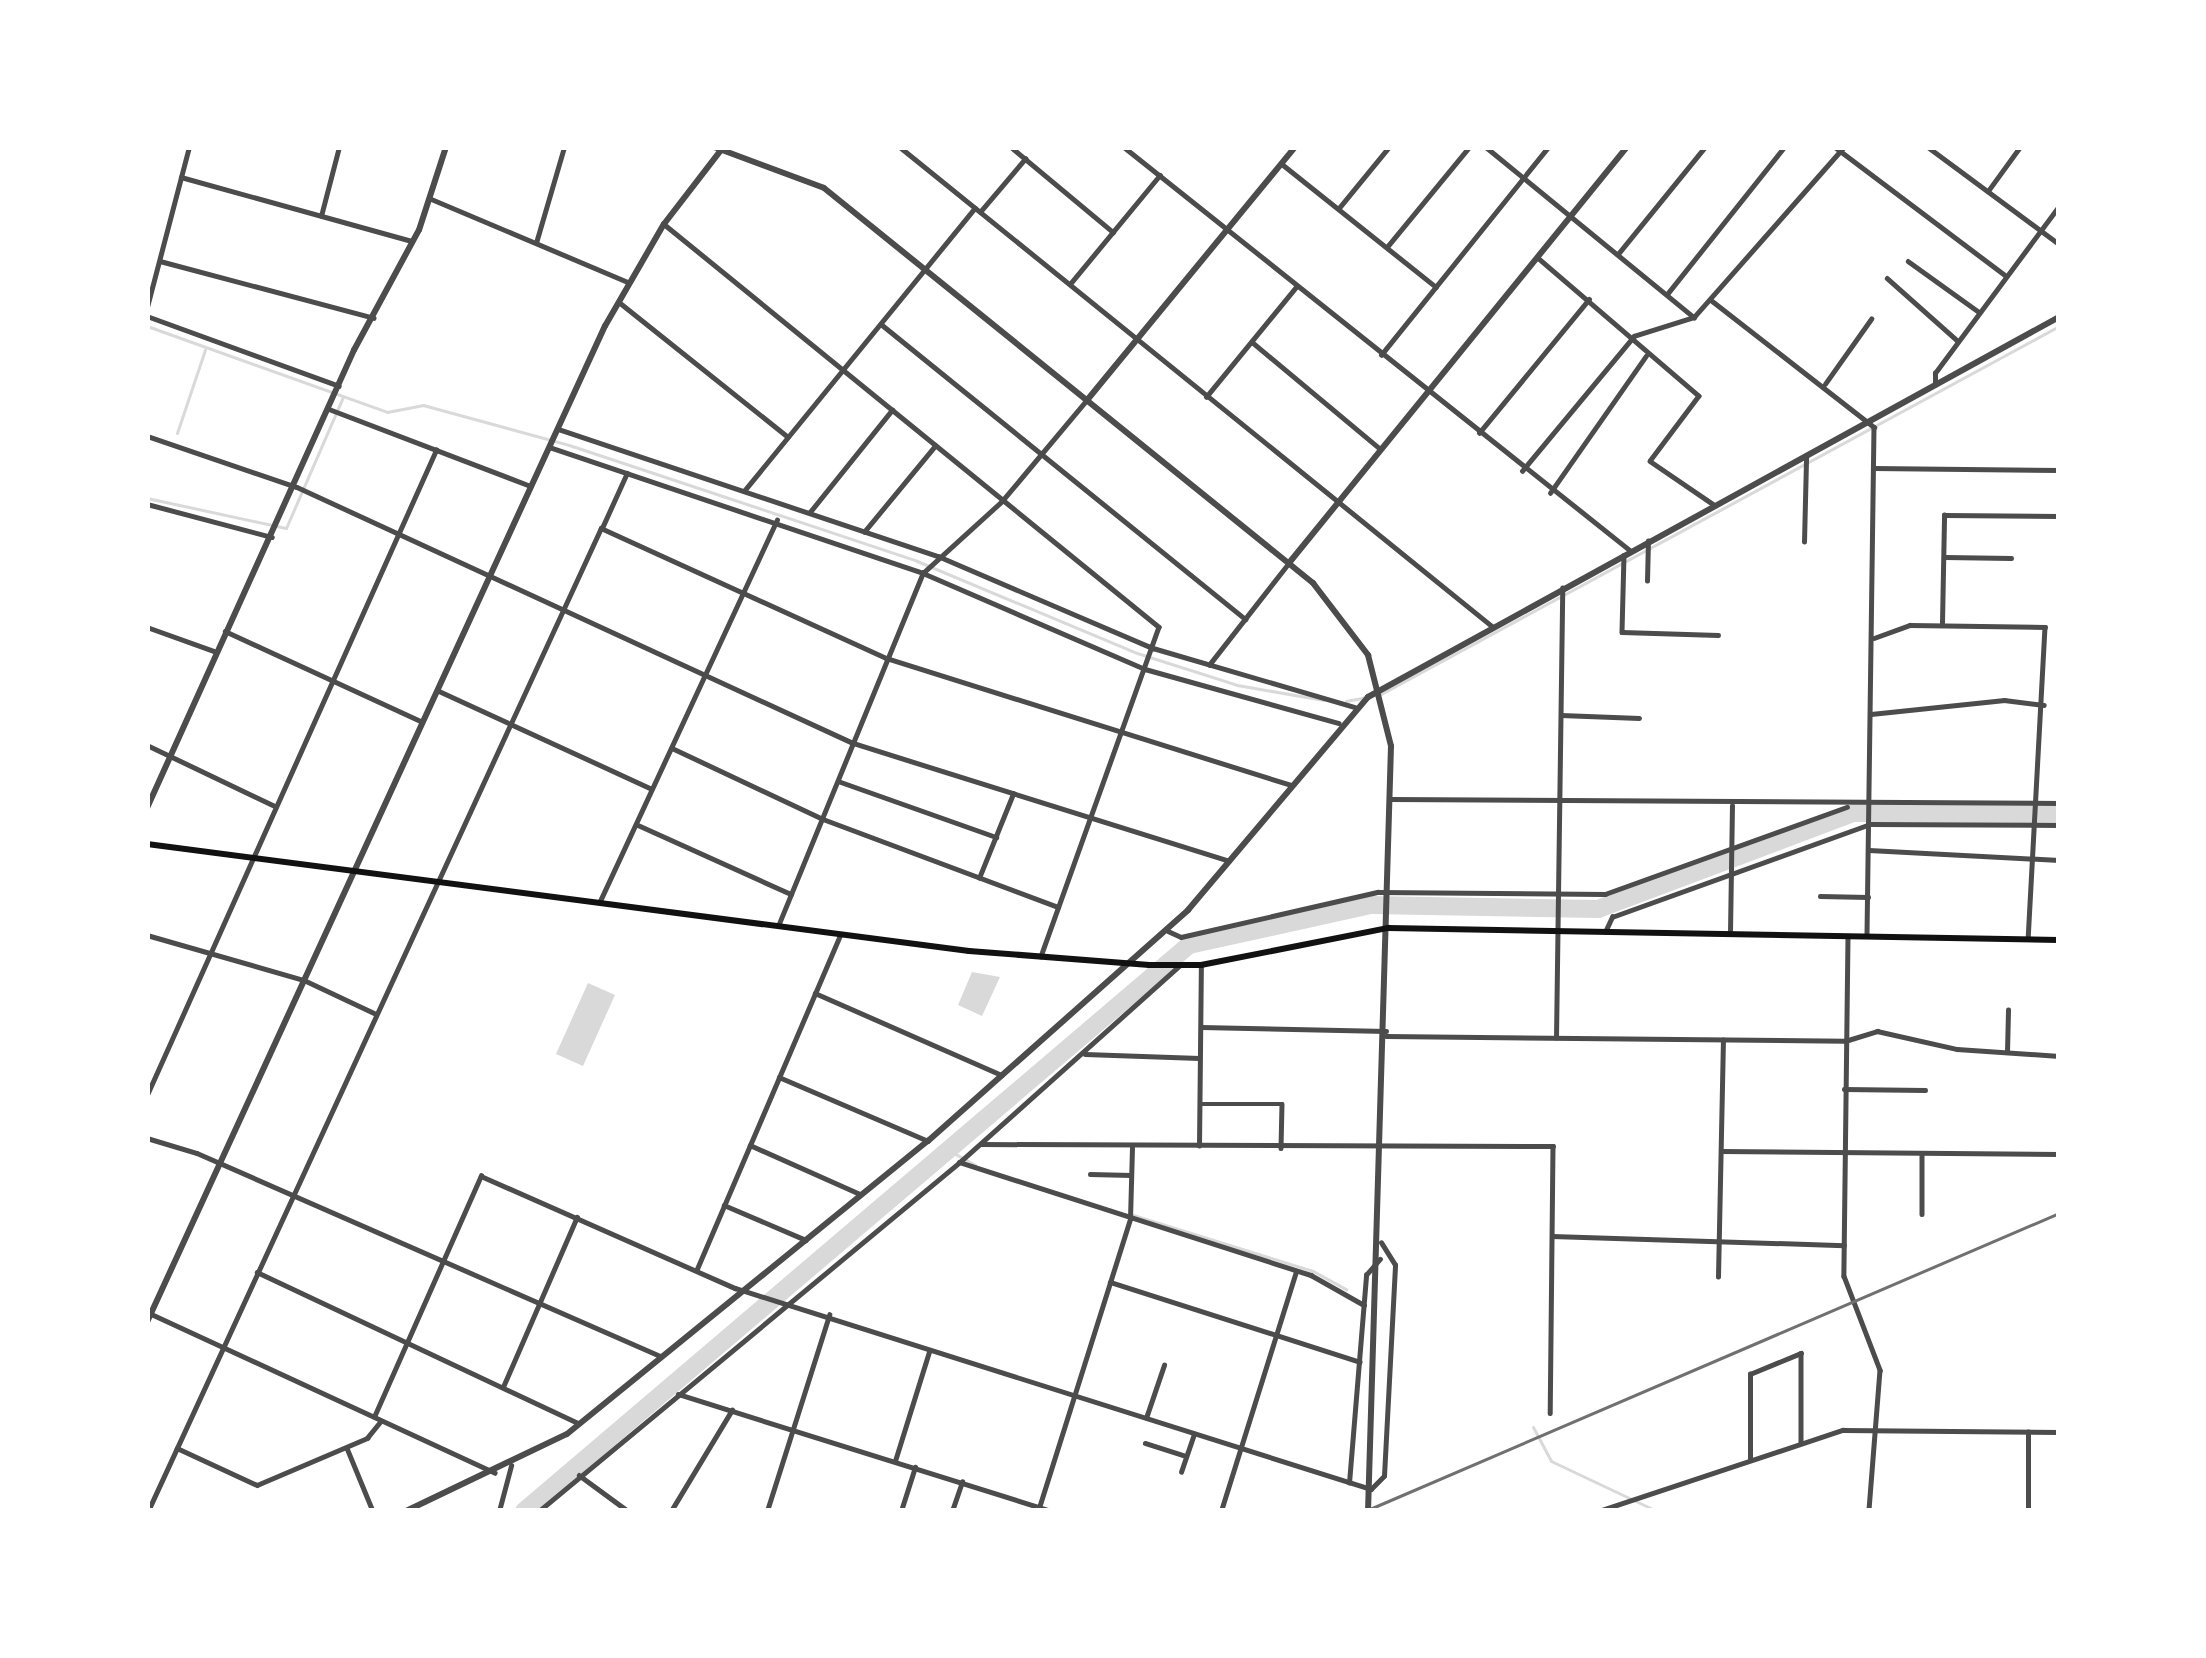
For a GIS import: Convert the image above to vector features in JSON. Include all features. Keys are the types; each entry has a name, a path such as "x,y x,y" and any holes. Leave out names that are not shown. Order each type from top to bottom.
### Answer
{"main road":[{"path":"147,844 840,934 1149,965 1201,965 1388,928 2059,940"}],"street":[{"path":"189,147 147,312 339,386"},
{"path":"321,216 339,147"},
{"path":"147,808 166,752 413,241 446,147"},
{"path":"536,243 563,147"},
{"path":"900,147 1492,626"},
{"path":"1011,147 1113,232"},
{"path":"1124,147 1627,553"},
{"path":"778,926 924,571 1002,501 1295,147"},
{"path":"1339,208 1389,147"},
{"path":"1387,247 1469,147"},
{"path":"1486,147 1694,317"},
{"path":"1381,356 1548,147"},
{"path":"1209,665 1379,448 1627,147"},
{"path":"1618,254 1705,147"},
{"path":"1666,294 1784,147"},
{"path":"1928,147 2059,244"},
{"path":"1988,191 2020,147"},
{"path":"495,1473 148,1316 618,301 664,224 719,148 810,180 926,268 1289,563 1344,615 1381,689 1390,799 1388,928 1381,1243 1368,1511"},
{"path":"1522,471 1634,336 1694,317 1840,148 2006,276"},
{"path":"744,491 926,268 1025,159"},
{"path":"1282,164 1436,287"},
{"path":"1070,284 1160,175"},
{"path":"181,177 413,241"},
{"path":"429,198 628,282"},
{"path":"1935,385 1958,341 2059,206"},
{"path":"664,224 1159,627 1041,957"},
{"path":"1537,257 1634,336 1646,356 1699,396 1650,461 1714,505"},
{"path":"160,261 374,318"},
{"path":"1908,261 1979,312"},
{"path":"1887,278 1958,341"},
{"path":"1206,397 1296,287"},
{"path":"1478,433 1588,299"},
{"path":"1711,300 1871,420 1867,937"},
{"path":"618,301 788,437"},
{"path":"406,1511 512,1466 581,1424 928,1141 1167,931 1354,707 1492,626 2059,317"},
{"path":"1825,384 1871,319"},
{"path":"881,324 1245,619"},
{"path":"1252,342 1379,448"},
{"path":"1550,493 1646,356"},
{"path":"328,409 531,486"},
{"path":"810,512 892,410"},
{"path":"557,430 936,557 1152,650 1354,707"},
{"path":"147,436 297,487 854,742 1229,861"},
{"path":"550,446 924,571 1146,666 1339,723"},
{"path":"864,532 935,446"},
{"path":"147,1095 248,857 436,450"},
{"path":"1804,542 1806,455"},
{"path":"1874,468 2059,470"},
{"path":"148,1511 627,473"},
{"path":"147,505 272,537"},
{"path":"1942,626 1944,515 2059,516"},
{"path":"600,903 777,520"},
{"path":"602,528 886,658 1291,785"},
{"path":"1647,581 1648,541"},
{"path":"1627,553 1622,632 1718,634"},
{"path":"1943,557 2011,558"},
{"path":"1556,1038 1562,588"},
{"path":"1872,638 1910,625 2044,627 2044,705 2031,827 2028,939"},
{"path":"147,627 214,651"},
{"path":"225,631 423,722"},
{"path":"2044,639 2059,639"},
{"path":"438,691 652,789"},
{"path":"1871,714 2004,700 2044,705"},
{"path":"1561,715 1639,718"},
{"path":"147,745 273,805"},
{"path":"672,748 823,819 1058,908"},
{"path":"838,781 996,837"},
{"path":"979,878 1013,794"},
{"path":"1390,799 1847,807 2059,802"},
{"path":"1730,935 1732,806"},
{"path":"1167,931 1181,938 1388,894 1604,894 1847,807"},
{"path":"636,824 791,894"},
{"path":"1605,932 1612,917 1870,824 2059,825"},
{"path":"1869,850 2059,860"},
{"path":"1820,896 1868,897"},
{"path":"697,1269 840,934"},
{"path":"147,935 304,980 376,1014"},
{"path":"1847,936 1844,1245 1846,1284 1877,1354 1879,1431 1869,1511"},
{"path":"1199,1148 1201,965"},
{"path":"539,1511 962,1160 1178,966"},
{"path":"814,993 1004,1076"},
{"path":"2007,1052 2008,1010"},
{"path":"1201,1027 1845,1041 1877,1031 2059,1056"},
{"path":"1718,1277 1723,1040"},
{"path":"1082,1054 1199,1058"},
{"path":"779,1077 928,1141"},
{"path":"1844,1089 1925,1090"},
{"path":"1199,1104 1282,1104 1281,1148"},
{"path":"147,1138 220,1163 663,1357"},
{"path":"980,1144 1553,1146 1550,1413"},
{"path":"1721,1151 2058,1154 2059,1144"},
{"path":"750,1145 862,1195"},
{"path":"1038,1509 1130,1216 1132,1148"},
{"path":"1922,1153 1922,1214"},
{"path":"962,1160 1297,1271 1364,1305"},
{"path":"1090,1174 1131,1174"},
{"path":"177,1448 257,1485 347,1448 378,1418 482,1176 747,1289 1371,1489 1384,1476 1395,1265 1381,1243"},
{"path":"724,1205 806,1240"},
{"path":"502,1387 577,1217"},
{"path":"1552,1236 1844,1245"},
{"path":"1349,1483 1366,1275 1380,1259"},
{"path":"1221,1511 1297,1271"},
{"path":"257,1272 581,1424"},
{"path":"1110,1282 1360,1361"},
{"path":"766,1511 829,1315"},
{"path":"895,1461 929,1349"},
{"path":"1750,1460 1750,1374 1801,1353 1801,1442"},
{"path":"1146,1418 1164,1365"},
{"path":"678,1394 1052,1511"},
{"path":"671,1511 732,1410"},
{"path":"1599,1511 1801,1442 1879,1431 2059,1432"},
{"path":"2028,1511 2029,1432"},
{"path":"1180,1472 1194,1434"},
{"path":"1144,1443 1186,1456"},
{"path":"347,1448 373,1511"},
{"path":"499,1511 512,1466"},
{"path":"901,1511 915,1467"},
{"path":"579,1475 628,1511"},
{"path":"952,1511 962,1482"}],"shaded area":[{"path":"972,972 1000,977 982,1016 958,1005"},
{"path":"588,983 615,995 583,1066 556,1054"}],"waterway":[{"path":"147,326 387,412 423,405 569,445 917,561 1137,653 1237,685 1324,700"},
{"path":"1381,694 2059,326"},
{"path":"177,433 205,350"},
{"path":"147,498 286,528 343,397"},
{"path":"1346,701 1366,697"},
{"path":"524,1511 1189,945 1371,905 1598,909 1854,813 2059,814"},
{"path":"950,1151 975,1165"},
{"path":"1133,1215 1313,1271 1346,1289"},
{"path":"1533,1427 1551,1461 1657,1511"}],"railway":[{"path":"1365,1511 2059,1213"}]}
